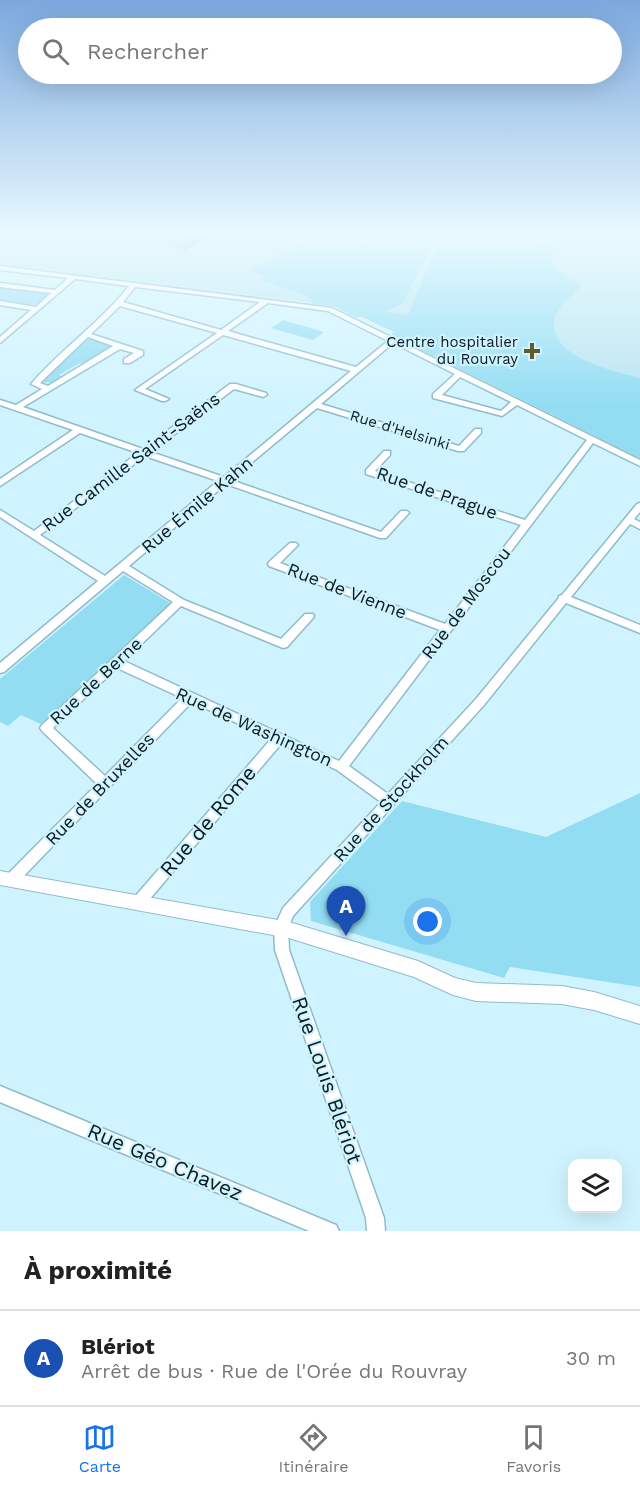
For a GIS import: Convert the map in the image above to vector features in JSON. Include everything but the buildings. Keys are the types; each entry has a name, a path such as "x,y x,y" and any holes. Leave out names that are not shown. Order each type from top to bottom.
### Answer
{"street":[{"path":"44,290 56,292"},
{"path":"49,389 35,384 119,303 129,290"},
{"path":"179,290 330,309 640,464"},
{"path":"0,341 56,292"},
{"path":"165,399 139,390 267,301"},
{"path":"0,303 37,309"},
{"path":"119,303 357,370"},
{"path":"85,334 140,352 127,361"},
{"name":"Rue Émile Kahn","path":"0,669 393,340"},
{"path":"0,413 49,389 119,346"},
{"path":"460,373 436,396 502,414 516,402"},
{"name":"Rue Camille Saint-Saëns","path":"34,535 233,386 263,395"},
{"path":"0,402 142,454 383,536 404,513"},
{"name":"Rue d'Helsinki","path":"316,405 461,449 478,431"},
{"path":"0,483 77,431"},
{"name":"Rue de Moscou","path":"341,767 592,439"},
{"name":"Rue de Prague","path":"387,453 369,472 526,524"},
{"name":"Rue de Stockholm","path":"281,928 288,912 480,702 563,597 640,506"},
{"path":"0,513 105,581"},
{"path":"628,520 640,526"},
{"name":"Rue de Vienne","path":"293,545 273,564 447,628"},
{"path":"123,567 180,602 283,644 309,616"},
{"path":"563,597 640,629"},
{"name":"Rue de Berne","path":"105,784 46,728 180,602"},
{"name":"Rue de Washington","path":"115,663 341,767 388,800"},
{"name":"Rue de Bruxelles","path":"6,879 105,784 189,698"},
{"name":"Rue de Rome","path":"138,903 278,739"},
{"path":"6,879 281,928 418,970 453,986 476,992 562,995 594,1001 640,1015"},
{"name":"Rue Louis Blériot","path":"281,928 282,950 375,1218 376,1231"},
{"name":"Rue Géo Chavez","path":"0,1094 330,1231"}],"shaded area":[{"path":"0,290 51,293 34,307 0,302"},
{"path":"211,290 640,290 640,458 397,338 407,315"},
{"path":"292,290 409,290 402,304 385,312 408,315 418,290 577,290 557,312 554,327 558,339 568,350 581,358 613,371 640,378 640,458 390,335 394,332 334,306 314,304 303,294"},
{"path":"283,320 324,332 313,340 271,328"},
{"path":"87,338 112,346 84,364 80,363 59,375 63,377 52,383 43,382"},
{"path":"124,575 172,604 43,725 21,715 8,726 0,722 0,679"},
{"path":"640,793 640,987 510,967 504,978 311,921 310,902 402,801 546,837"}],"place":[{"name":"Centre hospitalier du Rouvray","path":"532,351"},
{"name":"Blériot","path":"346,936"}]}
